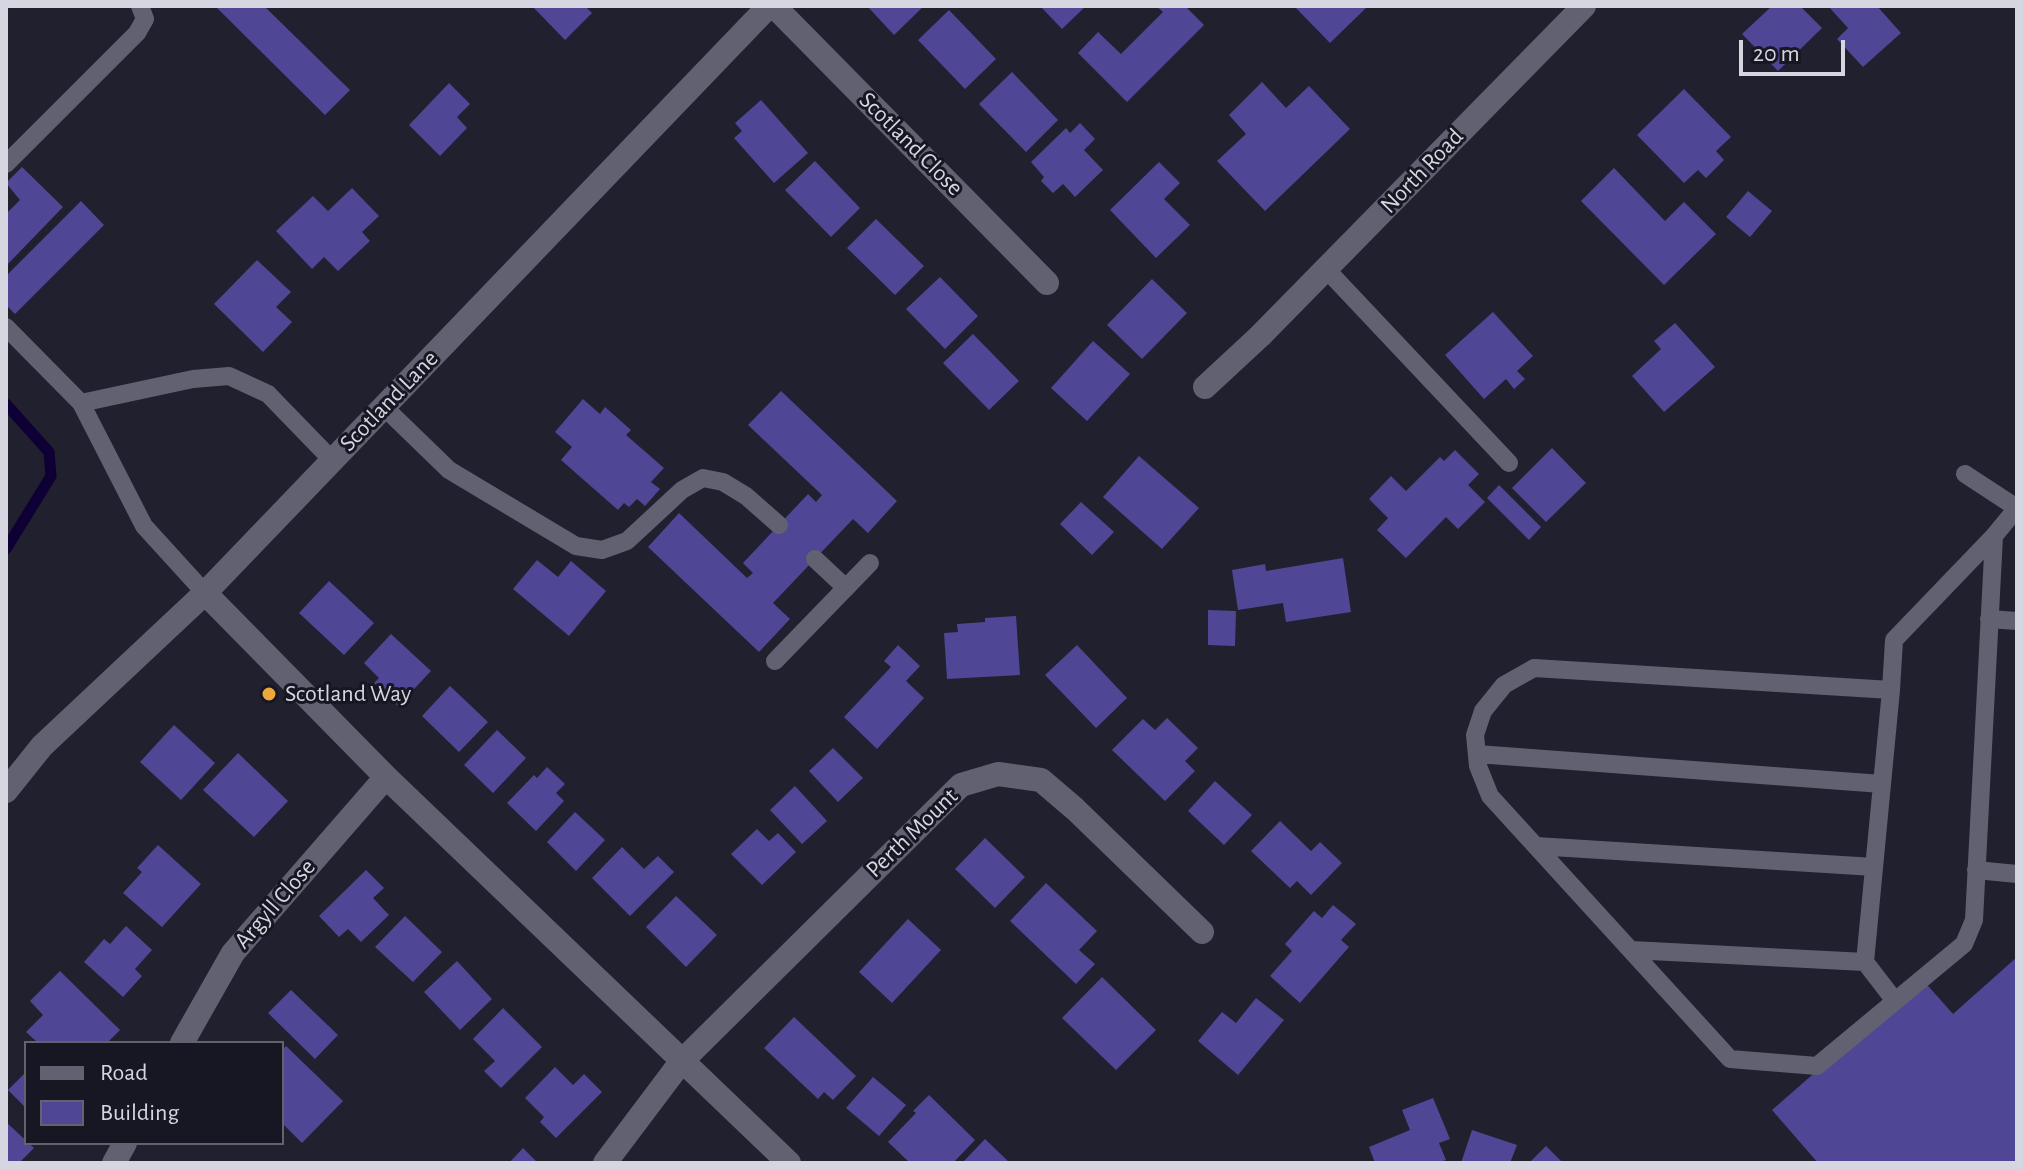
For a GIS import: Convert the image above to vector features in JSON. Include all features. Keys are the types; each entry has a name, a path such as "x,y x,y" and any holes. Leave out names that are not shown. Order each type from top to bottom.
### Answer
{"street":[{"name":"Scotland Close","path":"772,6 1047,283"},
{"name":"Scotland Lane","path":"6,791 42,746 205,593 772,6"},
{"name":"North Road","path":"1205,387 1260,336 1584,6"},
{"path":"205,593 386,777 789,1163"},
{"name":"Perth Mount","path":"605,1163 681,1062 961,785 998,774 1041,780 1202,932"},
{"name":"Argyll Close","path":"183,1041 233,953 386,777"},
{"path":"114,1163 124,1145"}],"lane":[{"path":"6,164 137,33 145,19 140,6"},
{"path":"1326,269 1509,463"},
{"path":"6,327 81,403 144,526 205,593"},
{"path":"81,403 193,379 229,376 268,394 332,460"},
{"path":"384,407 449,470 576,546 602,550 627,541 682,490 703,478 723,482 746,496 779,525"},
{"path":"1895,1001 1865,962 1894,640 2017,508 1965,474"},
{"path":"1891,690 1534,668 1504,685 1483,711 1475,735 1478,766 1490,796 1730,1059 1817,1066 1964,944 1974,920 1994,536"},
{"path":"815,559 846,588"},
{"path":"775,661 870,563"},
{"path":"1989,619 2017,621"},
{"path":"1477,754 1882,784"},
{"path":"1536,846 1874,867"},
{"path":"1976,870 2017,874"},
{"path":"1631,950 1865,962"}],"building":[{"path":"215,6 264,6 350,90 325,115"},
{"path":"532,6 585,6 592,13 565,40"},
{"path":"867,6 924,6 894,35"},
{"path":"1040,6 1086,6 1062,29"},
{"path":"1156,6 1185,6 1204,25 1127,102 1078,53 1098,32 1121,54 1163,12"},
{"path":"1294,6 1368,6 1330,43"},
{"path":"1772,6 1800,6 1822,28 1778,71 1742,34"},
{"path":"1828,6 1877,6 1901,33 1863,67 1837,39 1848,28"},
{"path":"949,10 996,59 965,89 918,40"},
{"path":"1012,72 1058,120 1026,152 979,104"},
{"path":"1262,82 1286,108 1309,86 1350,129 1265,211 1217,161 1246,134 1229,115"},
{"path":"449,83 470,104 457,117 467,128 440,156 409,125"},
{"path":"1684,89 1731,137 1716,151 1724,160 1706,178 1698,170 1684,183 1637,135"},
{"path":"761,100 808,153 774,183 734,138 742,131 735,123"},
{"path":"1080,123 1095,139 1084,150 1103,170 1075,197 1063,184 1053,193 1041,181 1044,177 1031,162 1066,128 1070,133"},
{"path":"815,161 860,208 831,237 785,190"},
{"path":"1159,162 1180,183 1164,199 1190,225 1156,258 1110,210"},
{"path":"22,167 63,207 6,266 6,214 20,200 6,183"},
{"path":"1614,168 1665,221 1684,202 1716,234 1664,285 1581,201"},
{"path":"352,188 379,216 362,232 370,241 338,271 324,257 312,269 276,231 313,196 328,211"},
{"path":"1748,191 1772,211 1750,237 1726,217"},
{"path":"81,201 104,225 15,314 6,305 6,276"},
{"path":"876,219 924,266 895,295 847,248"},
{"path":"257,260 291,292 276,307 292,322 263,352 214,304"},
{"path":"940,277 978,316 945,349 906,309"},
{"path":"1152,279 1187,313 1142,359 1107,325"},
{"path":"1493,312 1533,356 1517,371 1525,379 1514,389 1506,379 1484,399 1445,355"},
{"path":"1675,323 1715,367 1664,412 1632,376 1661,349 1654,341"},
{"path":"973,334 1019,381 989,410 943,363"},
{"path":"1093,341 1130,374 1087,421 1051,388"},
{"path":"781,391 897,501 868,533 853,519 773,603 790,619 759,652 648,547 679,513 747,578 753,573 743,563 808,494 816,502 822,495 748,425"},
{"path":"583,399 600,414 605,407 631,430 626,435 664,468 651,482 660,489 645,506 637,499 629,507 624,503 618,510 561,460 572,447 555,432"},
{"path":"1552,448 1586,483 1546,522 1512,488"},
{"path":"1455,450 1479,474 1468,485 1485,502 1458,529 1446,517 1406,558 1377,530 1388,518 1369,499 1391,476 1406,491 1440,457 1444,461"},
{"path":"1139,456 1199,508 1162,549 1103,497"},
{"path":"1499,485 1541,527 1529,540 1487,498"},
{"path":"1081,502 1114,532 1092,555 1060,524"},
{"path":"1343,558 1351,612 1286,622 1283,603 1238,610 1232,570 1265,564 1266,571"},
{"path":"537,560 558,577 571,561 606,591 569,636 513,589"},
{"path":"329,581 374,623 344,655 299,613"},
{"path":"1208,610 1236,611 1235,646 1208,645"},
{"path":"1016,616 1020,675 947,679 944,633 958,632 957,624"},
{"path":"391,634 431,671 398,706 374,683 379,678 364,663"},
{"path":"898,645 920,666 906,681 924,698 877,749 844,717 891,667 884,661"},
{"path":"1077,645 1127,698 1096,728 1045,675"},
{"path":"450,686 488,722 459,752 422,716"},
{"path":"1167,718 1198,748 1185,761 1195,771 1165,801 1112,750 1143,719 1155,730"},
{"path":"174,725 215,763 181,800 140,762"},
{"path":"497,730 526,758 493,793 464,765"},
{"path":"833,748 863,778 838,802 809,771"},
{"path":"238,753 288,801 254,837 203,790"},
{"path":"547,767 565,784 556,793 564,801 536,831 507,803 534,775 537,778"},
{"path":"1215,781 1252,815 1224,845 1188,811"},
{"path":"795,786 827,821 802,844 770,810"},
{"path":"575,812 605,840 576,871 547,842"},
{"path":"1280,821 1311,851 1320,842 1342,863 1311,895 1297,881 1290,888 1251,851"},
{"path":"757,829 769,841 778,833 796,852 762,885 731,854"},
{"path":"985,838 1025,877 995,908 955,869"},
{"path":"158,845 201,884 162,927 123,893 142,872 137,868"},
{"path":"622,847 644,869 658,856 674,872 630,916 592,878"},
{"path":"366,870 384,888 373,898 389,915 361,942 348,929 339,937 319,916"},
{"path":"1046,883 1097,931 1079,950 1095,964 1076,984 1010,921"},
{"path":"676,896 717,935 686,967 646,927"},
{"path":"1333,905 1356,924 1341,940 1349,947 1300,1003 1270,976 1292,951 1285,944 1314,911 1322,918"},
{"path":"405,916 442,952 413,982 375,947"},
{"path":"908,919 941,950 892,1003 859,972"},
{"path":"126,926 152,950 135,969 142,976 123,997 84,962 104,939 110,944"},
{"path":"2017,957 2017,1163 1818,1163 1772,1110 1922,979 1953,1014"},
{"path":"457,961 492,999 460,1030 424,992"},
{"path":"60,971 120,1030 109,1041 36,1041 26,1032 43,1015 30,1001"},
{"path":"1102,977 1156,1030 1116,1070 1062,1018"},
{"path":"291,990 338,1035 315,1059 268,1013"},
{"path":"1256,998 1284,1020 1238,1075 1198,1041 1222,1012 1236,1023"},
{"path":"503,1008 542,1047 501,1088 484,1071 495,1061 473,1039"},
{"path":"794,1017 856,1076 833,1100 824,1092 818,1099 764,1048"},
{"path":"286,1046 343,1101 302,1143 284,1125"},
{"path":"555,1067 573,1085 584,1074 602,1092 556,1138 540,1122 544,1117 525,1098"},
{"path":"24,1074 24,1106 8,1090"},
{"path":"873,1077 906,1105 879,1136 846,1108"},
{"path":"929,1095 975,1140 953,1163 910,1163 888,1142"},
{"path":"1433,1098 1450,1139 1439,1143 1446,1160 1437,1163 1375,1163 1369,1147 1410,1130 1402,1110"},
{"path":"6,1122 24,1139 24,1145 34,1148 19,1163 6,1163"},
{"path":"1472,1130 1517,1145 1510,1163 1461,1163"},
{"path":"985,1139 1010,1163 964,1161"},
{"path":"1546,1146 1563,1163 1529,1163"},
{"path":"523,1148 538,1163 509,1163"}],"waterway":[{"path":"6,404 49,452 51,476 6,549"}],"place":[{"name":"Scotland Way","path":"269,694"}]}
